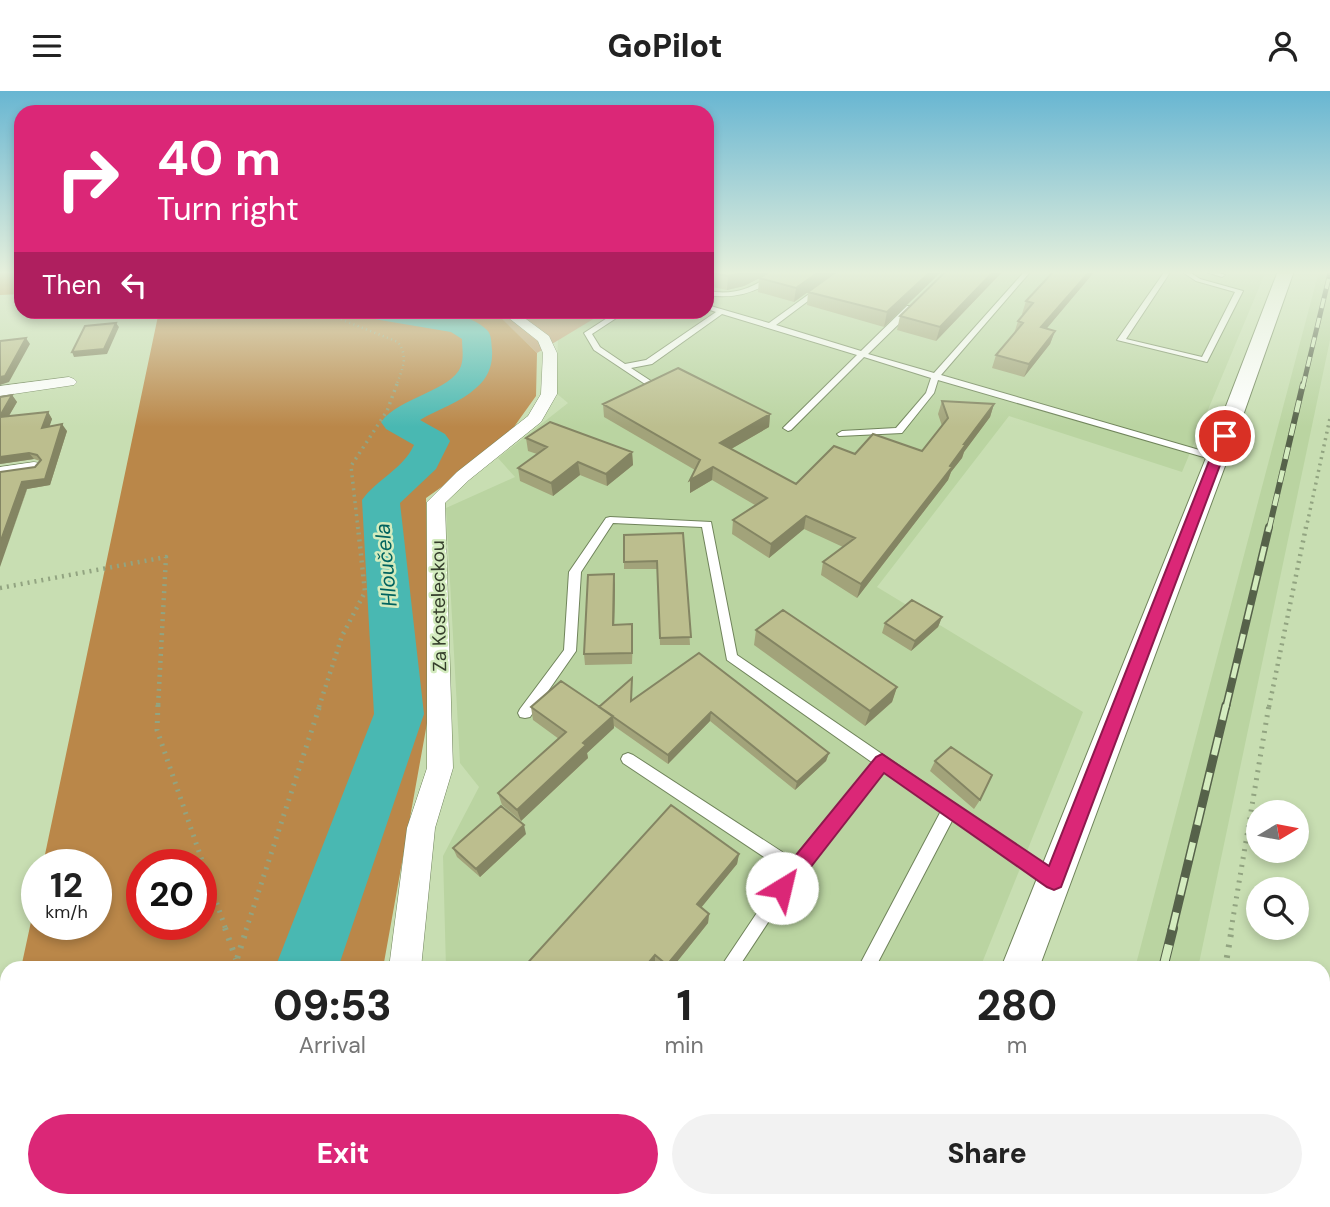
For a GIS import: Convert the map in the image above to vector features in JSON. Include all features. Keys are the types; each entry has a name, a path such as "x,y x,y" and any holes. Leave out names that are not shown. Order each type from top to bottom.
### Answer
{"street":[{"name":"Za Kosteleckou","path":"405,961 421,828 440,768 436,502 463,476 535,419 549,394 550,353 544,339 522,323"},
{"path":"1023,961 1217,458 1265,323"},
{"path":"0,391 69,383"},
{"path":"0,471 34,467"}],"lane":[{"path":"604,323 588,333 597,348 651,385"},
{"path":"624,367 649,362 705,323"},
{"path":"761,323 936,377 1217,458"},
{"path":"771,326 775,323"},
{"path":"788,428 894,323"},
{"path":"842,434 899,431 930,393 936,377 983,323"},
{"path":"1133,323 1121,340 1204,360 1223,323"},
{"path":"525,713 570,651 575,572 610,520 707,524 731,657 1054,880"},
{"path":"628,759 795,869"},
{"path":"733,961 795,869 882,762"},
{"path":"870,961 950,809"}],"path":[{"path":"237,960 342,636 365,591 351,466 387,411 405,361 404,350 398,342 350,323"},
{"path":"1226,961 1274,677 1330,418"},
{"path":"0,588 166,557 157,730 237,960"}],"shaded area":[{"path":"157,323 506,323 537,353 536,396 501,445 426,498 429,712 384,961 23,961 27,940 112,940 112,849 46,849"},
{"path":"506,323 587,323 537,353"},
{"path":"585,323 1244,323 1182,472 1009,416 877,587 1083,712 983,961 446,961 443,856 479,787 460,763 446,508 515,477 498,458 568,403 556,393 558,338"},
{"path":"1305,323 1330,323 1330,340 1199,961 1137,961"}],"building":[{"path":"116,323 104,349 72,352 85,326"},
{"path":"926,323 944,323 940,327"},
{"path":"1023,323 1044,323 1041,327 1055,331 1029,364 996,355"},
{"path":"26,338 5,376 0,377 0,341"},
{"path":"678,368 770,414 720,443 796,484 834,446 855,454 873,434 922,451 948,418 942,401 994,404 964,444 950,466 952,467 861,584 823,562 855,538 806,516 771,544 733,520 767,498 713,467 690,480 700,460 603,404"},
{"path":"12,395 0,416 0,397"},
{"path":"48,412 42,428 62,424 45,479 22,482 0,543 0,472 35,467 41,460 37,455 29,453 0,457 0,417"},
{"path":"550,422 632,452 606,474 578,462 551,483 518,468 547,447 526,438"},
{"path":"683,533 691,637 660,638 657,561 624,562 624,535"},
{"path":"614,574 613,625 632,624 632,653 584,654 588,575"},
{"path":"912,600 942,617 915,641 885,623"},
{"path":"783,610 897,687 870,711 756,630"},
{"path":"699,653 829,753 797,782 711,712 668,755 599,707 632,678 631,701"},
{"path":"561,681 613,716 517,810 498,793 566,732 531,707"},
{"path":"951,747 992,775 980,800 935,761"},
{"path":"671,805 739,854 697,904 709,914 670,961 662,961 655,955 650,961 529,961"},
{"path":"501,806 524,825 476,869 453,848"}],"waterway":[{"name":"Hloučela","path":"309,961 399,714 381,500 424,462 433,441 398,422 466,381 477,363 476,335 459,325 447,323"}],"railway":[{"path":"1303,386 1318,323"},
{"path":"1269,529 1303,384"},
{"path":"1226,707 1269,527"},
{"path":"1172,930 1226,705"},
{"path":"1165,961 1173,928"}],"route":[{"path":"782,888 882,762 1054,880 1225,436"}]}
